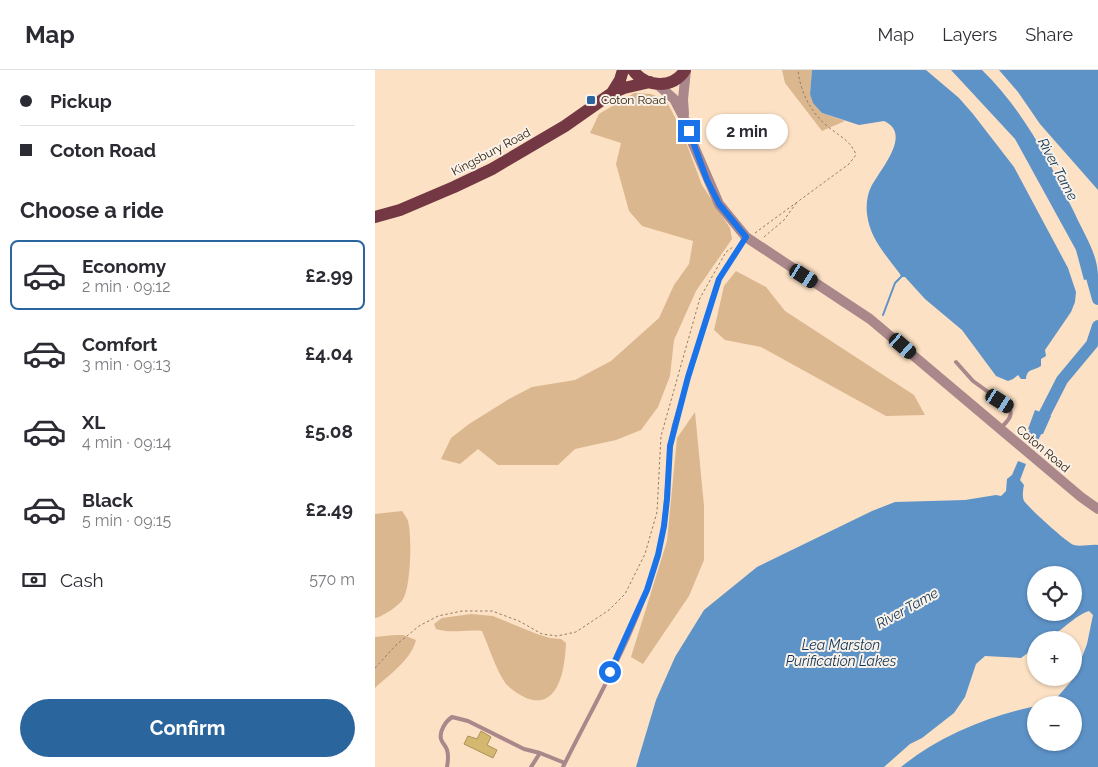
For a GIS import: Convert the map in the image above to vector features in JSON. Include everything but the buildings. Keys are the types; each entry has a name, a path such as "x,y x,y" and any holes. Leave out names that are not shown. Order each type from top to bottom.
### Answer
{"main road":[{"path":"612,93 620,80 623,70"},
{"path":"633,70 636,74 654,84"},
{"path":"612,93 624,88 654,84 678,78 686,70"},
{"name":"Kingsbury Road","path":"375,217 400,210 492,169 565,126 612,93"}],"street":[{"name":"Coton Road","path":"684,118 683,99 686,70"},
{"name":"Coton Road","path":"654,84 674,99 684,118 719,204 746,237 869,319 1000,430 1098,509"}],"lane":[{"path":"447,767 447,750 441,740 441,733 448,719 452,717 468,721 524,749 540,753 564,765 626,640 647,590 658,555 664,526 670,446 676,417 719,279 746,237"},
{"path":"956,362 973,382 1009,407 1011,417 1000,430"},
{"path":"531,767 540,753"}],"path":[{"path":"746,237 760,231 801,198 849,164 856,155 850,142 825,124 813,112 804,93 798,70"},
{"path":"756,243 784,220 801,198"},
{"path":"375,668 396,645 419,626 438,616 462,611 492,611 519,621 542,634 557,636 576,632 609,610 625,594 645,554 657,512 661,436 701,298 727,252 733,247"}],"shaded area":[{"path":"782,70 812,70 810,94 822,113 845,121 822,131 785,83"},
{"path":"634,93 651,94 666,100 681,129 702,185 730,228 732,239 696,291 674,340 670,376 658,407 641,430 616,440 575,449 558,465 498,465 478,449 460,464 441,459 451,438 469,424 509,399 532,387 575,380 611,361 659,318 674,285 689,264 693,241 642,226 629,211 616,164 621,143 590,133 599,114"},
{"path":"736,271 766,287 785,311 914,395 925,415 886,416 761,347 725,340 714,330 724,286"},
{"path":"695,412 704,506 704,560 689,596 643,664 631,657 667,541 677,438"},
{"path":"402,511 408,521 410,537 410,561 406,593 395,607 375,618 375,514"},
{"path":"471,614 493,616 537,634 561,639 566,643 562,674 553,692 546,698 537,700 520,695 504,681 482,631 441,630 436,629 434,624 442,618"},
{"path":"403,635 416,640 405,660 375,688 375,637"}],"water":[{"path":"812,70 926,70 959,98 1014,167 1068,268 1076,292 1071,312 1045,350 1046,356 1041,359 1041,366 1029,371 1026,379 1021,379 1018,375 1008,381 996,376 962,330 925,299 905,277 901,277 884,253 871,231 867,204 871,187 892,152 895,134 892,127 884,121 859,125 822,113 813,103 810,94"},
{"path":"951,70 982,70 1011,102 1035,137 1065,194 1093,252 1098,277 1084,280 1076,250 1015,139"},
{"path":"999,70 1098,70 1098,190 1040,124 1018,92"},
{"path":"1035,410 1051,416 1043,434 1039,434 1037,438 1029,436 1030,430 1028,429"},
{"name":"Lea Marston Purification Lakes","path":"1018,461 1026,464 1020,480 1024,485 1023,497 1027,505 1070,543 1077,546 1098,545 1098,767 901,767 931,746 965,729 1000,715 1027,708 1027,751 1082,751 1082,696 1058,696 1067,686 1082,686 1082,657 1087,644 1093,615 1089,611 1082,614 1082,566 1027,566 1027,621 1072,621 1058,631 1027,631 1027,654 1021,658 985,656 976,664 965,697 954,713 922,738 910,744 884,767 636,767 656,700 675,657 704,610 757,567 872,511 895,502 965,500 996,495 1001,496 1006,491 1007,479 1012,475"}],"waterway":[{"name":"River Tame","path":"1088,263 1098,299"},
{"path":"883,315 895,283 901,277"},
{"name":"River Tame","path":"1033,437 1062,380 1092,344 1098,326"}],"place":[{"name":"Coton Road","path":"591,100"}],"route":[{"path":"610,672 647,590 658,555 667,499 670,446 688,377 719,279 746,237 719,204 707,180 689,131"}]}
